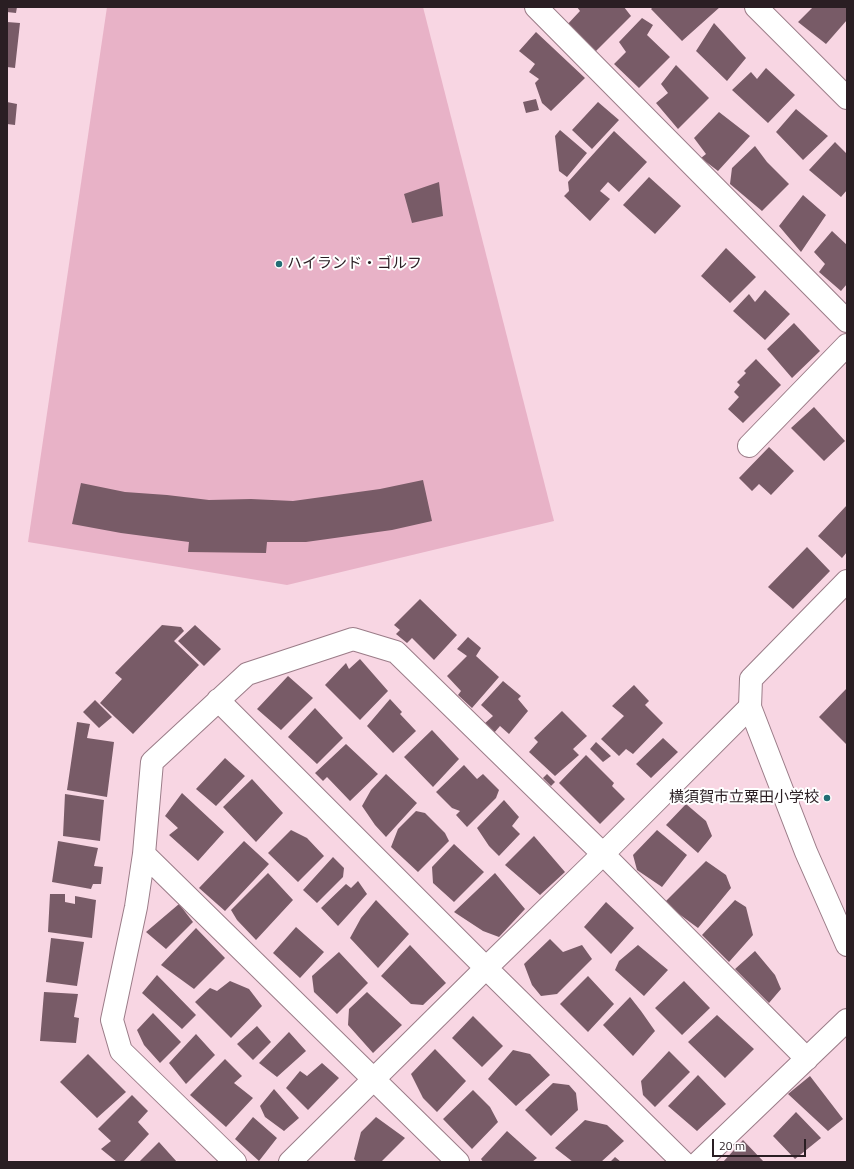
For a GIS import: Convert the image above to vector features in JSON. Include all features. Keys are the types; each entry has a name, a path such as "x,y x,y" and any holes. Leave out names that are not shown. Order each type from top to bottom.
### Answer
{"street":[{"path":"536,7 847,321"},
{"path":"756,7 847,98"},
{"path":"750,446 847,345"},
{"path":"847,581 751,678 750,707 806,852 847,945"},
{"path":"235,1162 121,1051 112,1020 136,907 144,854 152,762 247,674 353,639 396,652 603,854 807,1060"},
{"path":"218,700 486,968 683,1162"},
{"path":"290,1162 750,707"},
{"path":"144,854 458,1162"},
{"path":"699,1162 847,1020"}],"shaded area":[{"name":"ハイランド・ゴルフ","path":"107,7 423,7 554,521 287,585 28,542"}],"building":[{"path":"7,7 17,7 16,13 7,12"},
{"path":"577,7 624,7 631,16 595,52 565,27 580,11"},
{"path":"653,7 720,7 682,41 651,9"},
{"path":"813,7 847,8 847,20 826,44 798,22"},
{"path":"642,18 653,25 647,35 670,57 639,88 614,64 626,52 619,42"},
{"path":"7,22 20,23 15,68 7,67"},
{"path":"714,23 746,58 727,81 696,51"},
{"path":"536,32 585,78 551,111 542,103 535,83 539,79 529,72 535,64 519,51"},
{"path":"676,65 709,98 678,129 656,103 668,93 661,84"},
{"path":"766,68 795,95 768,123 732,90 751,72 757,79"},
{"path":"536,99 539,110 526,113 523,102"},
{"path":"7,102 17,104 15,125 7,124"},
{"path":"598,102 619,120 592,149 572,130"},
{"path":"796,109 828,136 803,160 776,132"},
{"path":"719,112 750,136 718,171 701,158 706,154 694,138"},
{"path":"560,130 587,153 567,177 559,171 555,136"},
{"path":"614,131 647,162 619,192 608,182 600,191 610,199 590,221 564,196 569,191 568,182"},
{"path":"835,142 847,154 847,190 841,197 809,170"},
{"path":"755,146 767,162 789,184 762,211 730,184 732,168"},
{"path":"649,177 681,206 655,234 623,205"},
{"path":"439,182 443,216 412,223 404,194"},
{"path":"803,195 826,215 801,252 779,226"},
{"path":"832,231 847,245 847,284 841,291 819,272 825,264 814,252"},
{"path":"726,248 756,277 730,303 701,276"},
{"path":"765,290 790,314 765,340 733,311 749,294 755,302"},
{"path":"794,323 820,351 792,378 767,349"},
{"path":"756,359 781,385 743,423 728,409 739,397 734,392 740,385 737,382 746,373 744,371"},
{"path":"814,407 845,441 824,461 791,428"},
{"path":"769,447 794,471 771,495 759,484 752,491 739,478"},
{"path":"423,480 432,521 392,530 306,542 267,542 266,553 188,552 189,542 121,533 72,524 81,483 125,492 209,500 251,499 293,501 380,489"},
{"path":"847,505 847,552 842,558 818,536"},
{"path":"807,547 830,571 793,609 768,587"},
{"path":"420,599 457,635 434,660 412,638 407,643 396,634 400,630 394,625"},
{"path":"162,625 181,627 184,631 174,641 199,665 133,734 100,703 122,679 115,673"},
{"path":"195,625 221,649 204,666 178,641"},
{"path":"468,637 481,648 476,656 499,677 472,708 458,695 461,691 447,676 467,656 457,649"},
{"path":"360,659 388,691 360,720 325,685 346,663 349,669"},
{"path":"288,676 313,698 281,730 257,709"},
{"path":"503,681 521,696 518,699 528,711 509,734 500,726 494,733 484,724 493,716 481,705"},
{"path":"634,685 649,701 645,705 663,723 633,754 626,749 619,756 601,739 624,716 612,706"},
{"path":"847,688 847,745 819,717"},
{"path":"390,699 402,712 400,714 416,731 393,753 367,726"},
{"path":"95,700 112,717 99,728 83,712"},
{"path":"315,708 343,738 317,764 288,737"},
{"path":"562,711 587,736 573,749 579,755 555,776 529,752 538,742 534,738"},
{"path":"77,722 90,724 87,738 114,742 107,797 67,790"},
{"path":"432,730 459,759 433,787 404,757"},
{"path":"663,738 678,752 651,778 636,764"},
{"path":"596,742 611,756 603,762 590,749"},
{"path":"346,744 378,774 350,801 327,777 323,781 315,773"},
{"path":"586,755 614,783 612,786 625,799 600,824 559,783"},
{"path":"225,758 245,776 216,806 196,789"},
{"path":"464,765 477,779 483,774 499,790 496,798 467,827 456,815 460,811 452,808 436,792"},
{"path":"386,774 417,803 386,837 375,825 362,806 371,790"},
{"path":"547,774 555,782 551,786 543,778"},
{"path":"252,779 283,813 256,842 223,807"},
{"path":"182,793 224,832 198,861 169,835 178,828 165,816"},
{"path":"65,794 104,800 100,841 63,836"},
{"path":"504,800 519,817 512,826 520,834 499,856 489,846 477,828"},
{"path":"686,804 706,821 712,836 698,853 666,825"},
{"path":"416,811 425,813 445,833 449,841 418,872 391,847 398,829"},
{"path":"291,830 307,838 324,856 298,882 268,853"},
{"path":"657,830 687,855 662,887 637,870 633,855"},
{"path":"534,836 565,872 540,895 505,865"},
{"path":"58,841 98,848 94,866 103,867 101,884 93,884 91,889 52,882"},
{"path":"244,841 269,864 225,911 199,888"},
{"path":"454,844 484,872 454,902 433,883 432,867"},
{"path":"333,857 344,868 343,877 317,903 303,890"},
{"path":"706,861 726,875 731,888 698,928 664,903"},
{"path":"268,873 293,900 256,940 237,920 231,910"},
{"path":"495,873 525,909 499,937 483,931 454,912"},
{"path":"358,881 367,894 338,926 321,908 346,884 351,888"},
{"path":"50,894 65,894 65,902 75,904 75,896 96,900 92,938 48,932"},
{"path":"376,900 409,934 378,968 350,938 361,918"},
{"path":"735,900 746,907 753,935 729,962 702,935"},
{"path":"606,902 634,928 611,954 584,927"},
{"path":"179,904 193,922 166,949 146,932"},
{"path":"296,927 324,952 300,978 273,953"},
{"path":"196,928 225,958 194,989 161,965"},
{"path":"51,938 84,942 77,986 46,982"},
{"path":"550,939 563,952 582,945 592,959 557,994 541,996 532,985 524,964"},
{"path":"410,945 446,983 423,1005 411,1004 381,976"},
{"path":"638,945 668,970 644,996 615,970 619,961"},
{"path":"755,951 775,975 781,989 769,1003 735,969"},
{"path":"339,952 368,983 337,1014 314,992 312,976"},
{"path":"157,975 196,1015 182,1029 142,993"},
{"path":"588,976 614,1004 588,1032 560,1004"},
{"path":"230,981 249,989 262,1006 231,1038 195,1002 210,988 217,991"},
{"path":"684,981 710,1008 682,1035 655,1008"},
{"path":"44,992 78,994 74,1017 79,1018 76,1043 40,1041"},
{"path":"367,992 402,1025 373,1053 348,1025 349,1009"},
{"path":"630,997 655,1031 633,1056 603,1025"},
{"path":"153,1013 181,1042 160,1063 144,1045 137,1030"},
{"path":"717,1015 754,1049 725,1078 688,1042"},
{"path":"473,1016 503,1046 482,1067 452,1038"},
{"path":"257,1026 271,1042 253,1060 237,1044"},
{"path":"289,1032 306,1051 277,1077 259,1063"},
{"path":"196,1034 215,1055 186,1084 169,1063"},
{"path":"435,1049 466,1081 437,1112 423,1098 411,1074"},
{"path":"513,1050 530,1054 550,1075 516,1106 488,1079"},
{"path":"669,1051 690,1072 655,1107 643,1095 641,1081"},
{"path":"88,1054 126,1092 97,1118 60,1082"},
{"path":"225,1059 242,1076 234,1083 253,1098 226,1127 190,1095"},
{"path":"322,1063 339,1078 308,1110 286,1088 300,1071 307,1076"},
{"path":"698,1075 726,1104 697,1131 668,1106"},
{"path":"810,1076 843,1119 828,1131 788,1094"},
{"path":"553,1083 569,1085 576,1093 578,1110 551,1136 525,1110"},
{"path":"274,1089 299,1118 284,1131 265,1117 260,1106"},
{"path":"473,1090 490,1107 498,1122 472,1149 443,1119"},
{"path":"132,1095 148,1111 138,1122 149,1134 123,1162 117,1162 101,1149 111,1141 98,1129"},
{"path":"796,1112 821,1138 795,1159 773,1136"},
{"path":"253,1117 277,1138 259,1161 235,1139"},
{"path":"376,1117 405,1138 381,1162 357,1162 354,1159 361,1132"},
{"path":"585,1120 607,1125 624,1141 601,1162 573,1162 555,1148"},
{"path":"507,1131 537,1158 532,1162 483,1162 481,1159"},
{"path":"743,1140 764,1162 723,1162"},
{"path":"159,1142 177,1162 139,1162"},
{"path":"615,1157 621,1162 610,1162"}],"place":[{"name":"ハイランド・ゴルフ","path":"279,264"},
{"name":"横須賀市立粟田小学校","path":"827,798"}]}
